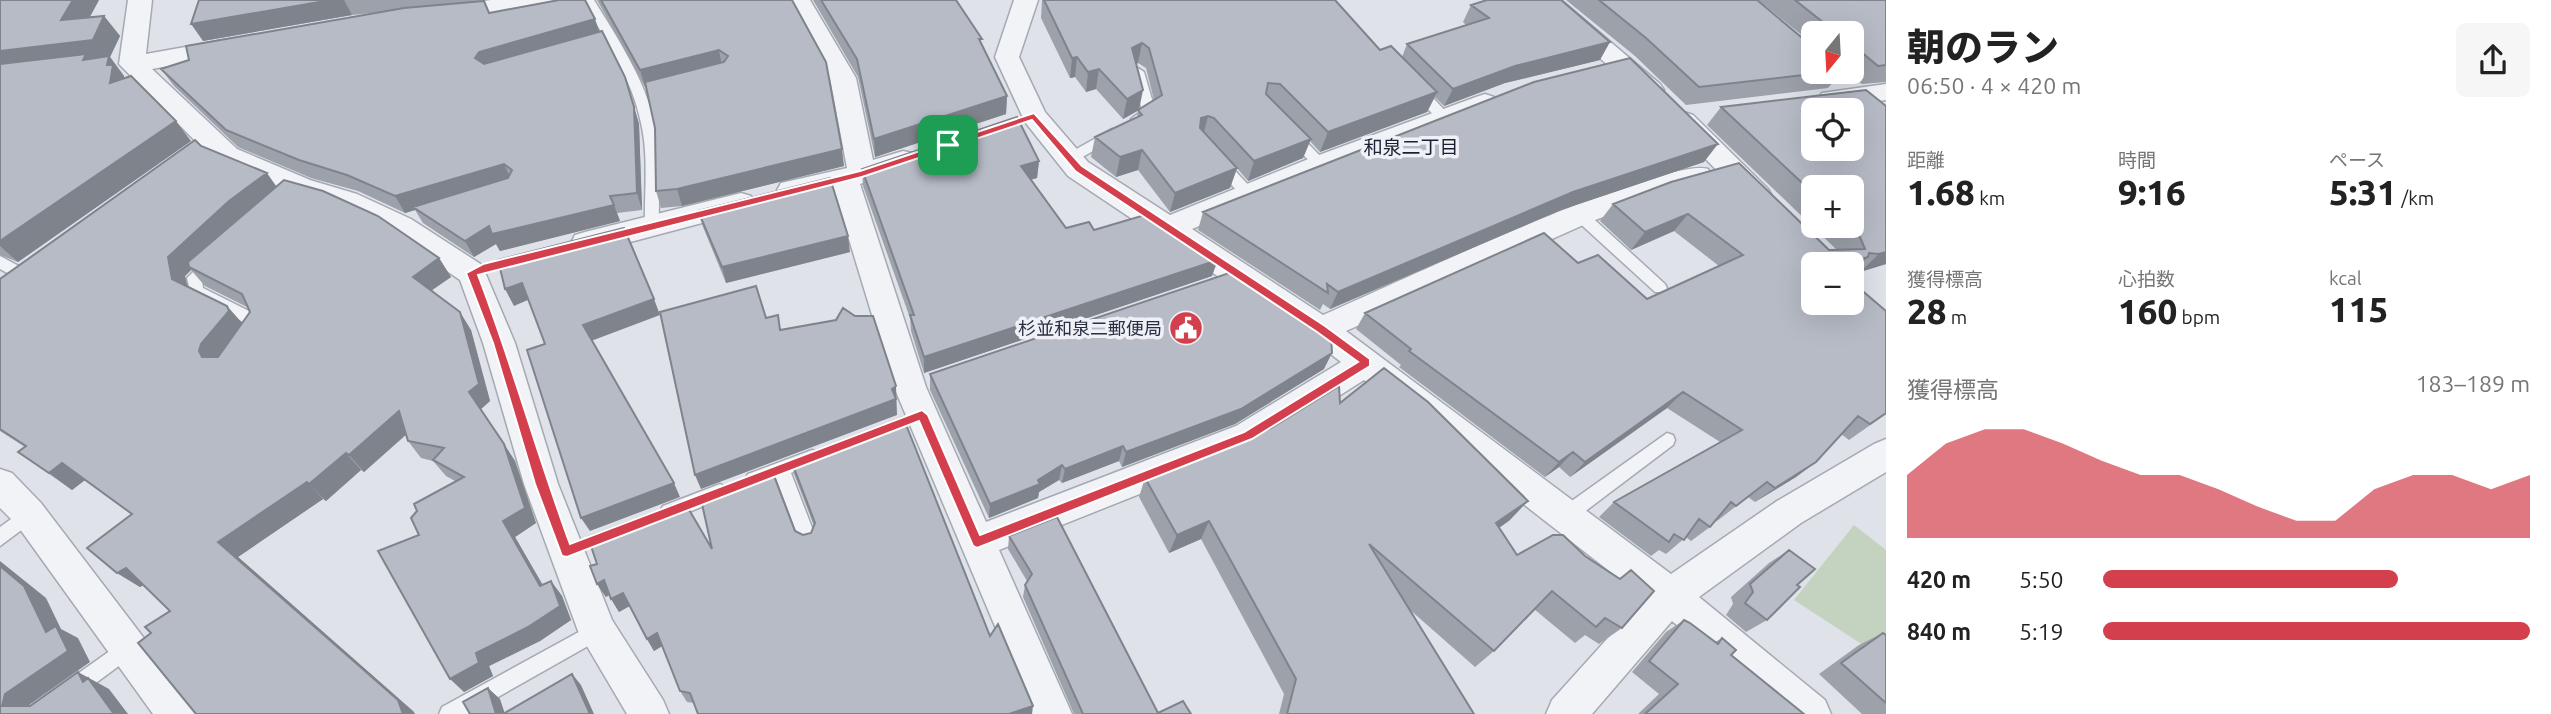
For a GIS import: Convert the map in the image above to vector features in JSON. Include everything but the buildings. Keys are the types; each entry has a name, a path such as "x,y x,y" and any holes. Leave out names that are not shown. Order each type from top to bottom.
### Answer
{"street":[{"path":"127,64 140,0"},
{"path":"425,15 550,0"},
{"path":"798,0 843,78 853,175 916,401 1052,714"},
{"path":"1026,0 1007,57 1020,121 1078,169 1167,228 1227,279 1321,329 1670,596 1811,714"},
{"path":"1547,0 1624,64 1774,212"},
{"path":"127,64 252,43"},
{"path":"127,64 200,150 227,156 295,191 347,201 407,222 484,269 499,343 541,484 573,549 597,631 649,714"},
{"path":"1588,74 1624,64"},
{"path":"1842,84 1886,121"},
{"path":"1839,98 1886,92"},
{"path":"1167,228 1321,165 1503,97"},
{"path":"1680,117 1707,114"},
{"path":"561,249 853,175 928,152"},
{"path":"1321,329 1580,215 1648,189 1730,167"},
{"path":"0,293 36,268"},
{"path":"977,542 1248,436 1366,363"},
{"path":"1566,714 1670,596 1789,513 1886,454"},
{"path":"0,484 29,514 177,714"}],"lane":[{"path":"589,0 605,42 645,94 649,124 652,227"},
{"path":"1069,159 1149,113 1137,69"},
{"path":"1406,78 1444,118"},
{"path":"1285,127 1321,165"},
{"path":"1211,153 1248,194"},
{"path":"1580,215 1660,288"},
{"path":"223,252 194,278 196,291 252,319 256,331 249,340"},
{"path":"0,262 36,268"},
{"path":"1565,516 1667,440"},
{"path":"655,517 832,449"},
{"path":"781,469 807,538"},
{"path":"0,538 29,514"},
{"path":"449,714 597,631"},
{"path":"38,714 128,646"}],"green space":[{"path":"1854,525 1886,550 1886,660 1794,600"}],"place":[{"name":"杉並和泉二郵便局","path":"1186,328"}],"district":[{"name":"和泉二丁目","path":"1411,147"}],"route":[{"path":"1034,116 1078,169 1241,275 1366,363 1248,436 977,542 922,415 567,551 541,484 499,343 472,273 483,268 862,174 948,145 1034,116"}]}
